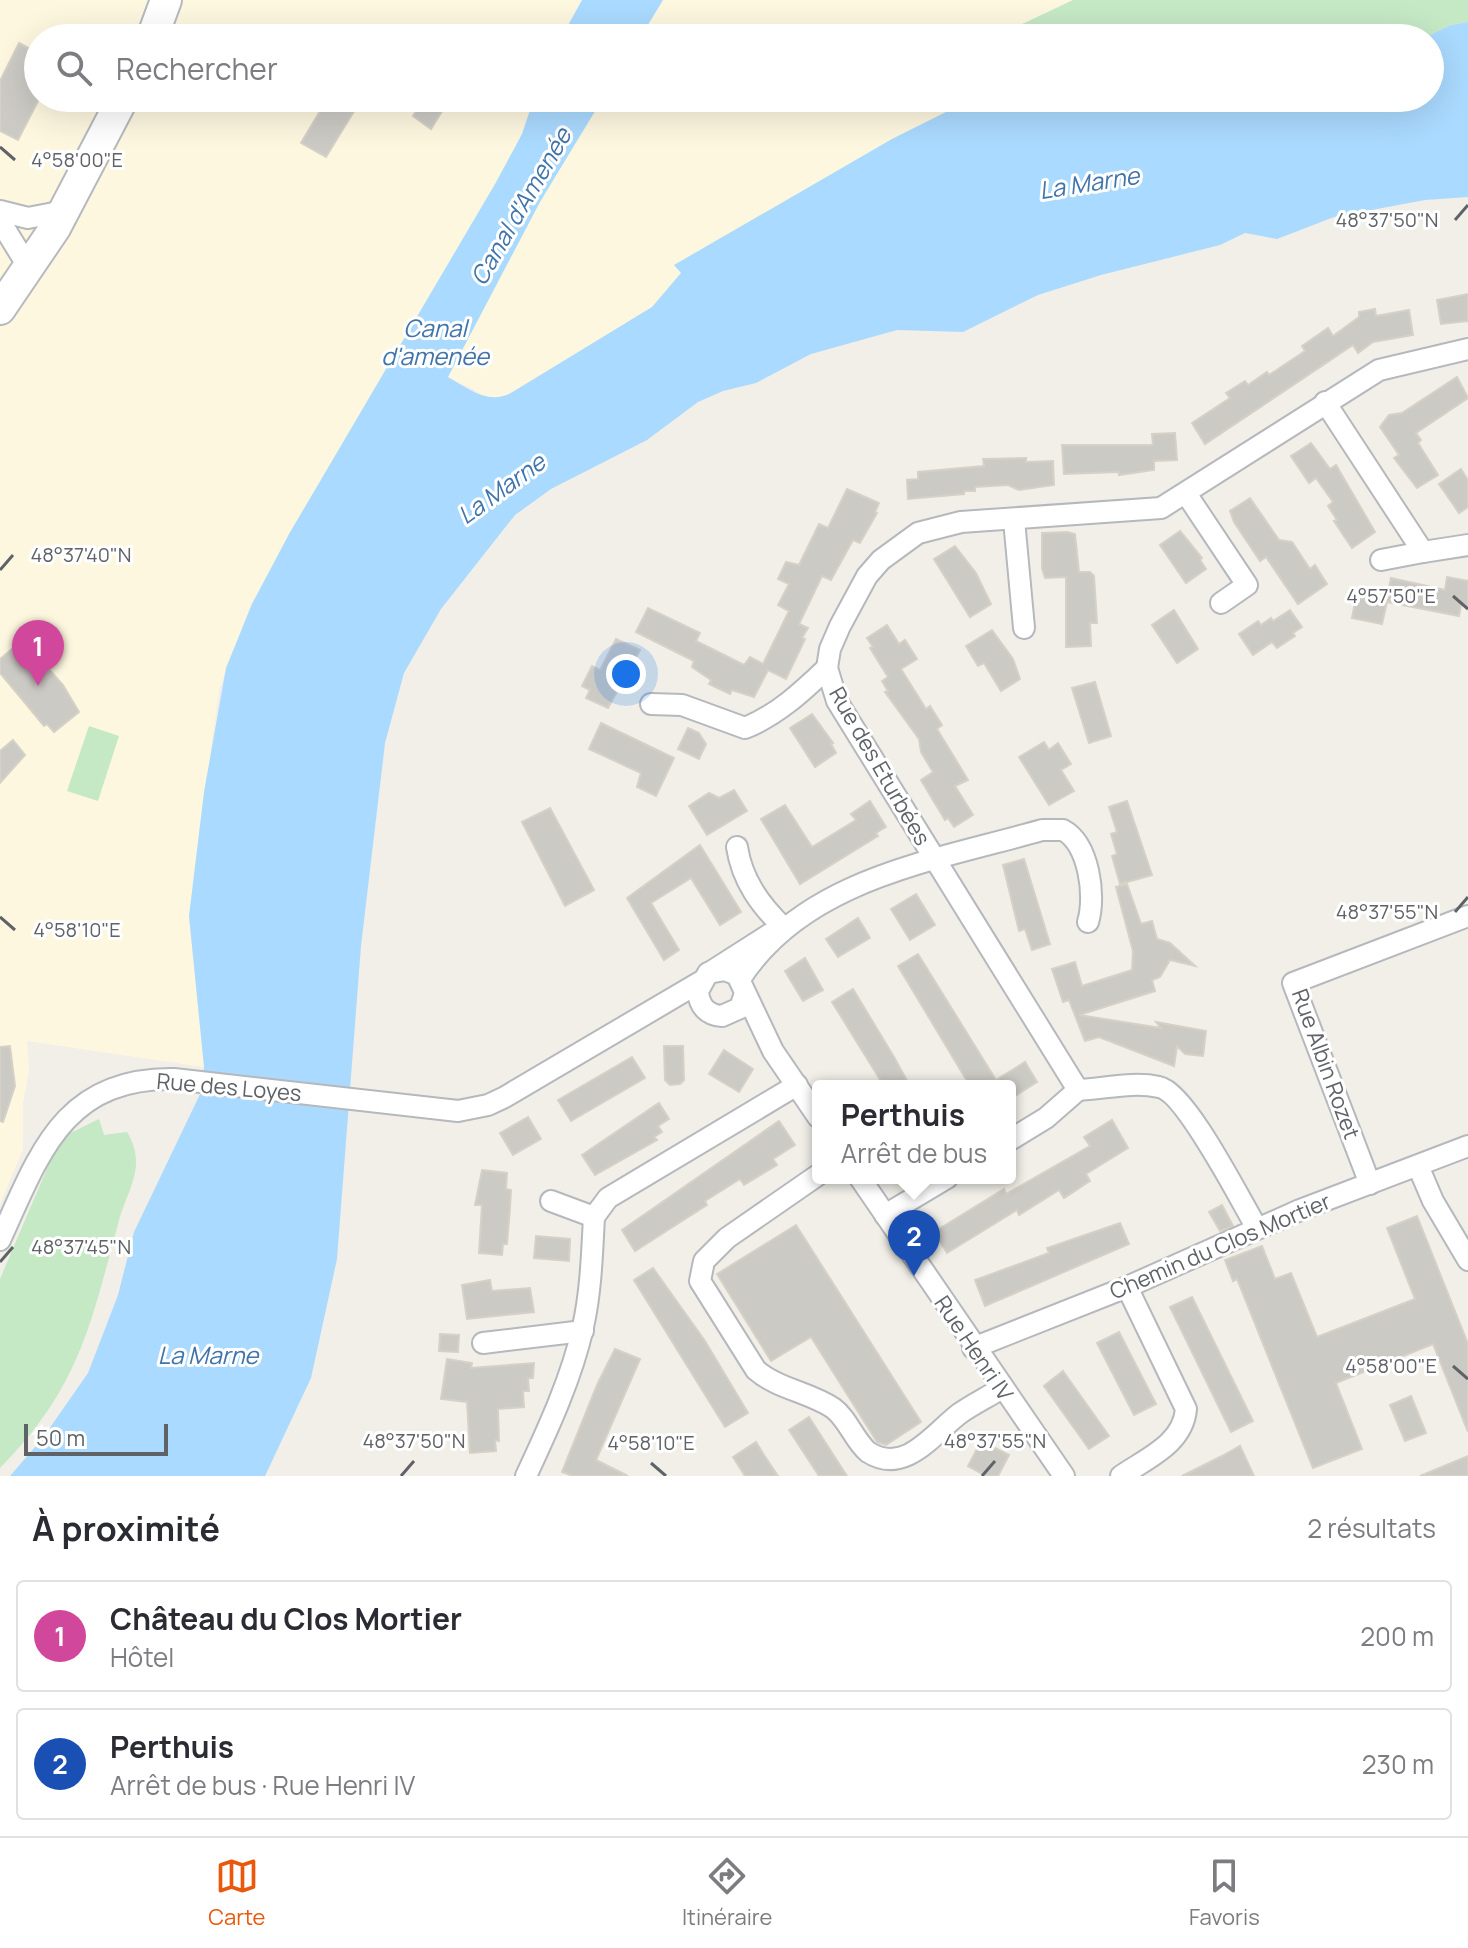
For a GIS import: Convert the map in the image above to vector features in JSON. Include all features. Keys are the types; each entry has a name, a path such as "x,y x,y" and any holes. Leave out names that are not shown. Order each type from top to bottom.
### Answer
{"main road":[{"path":"157,24 166,0"},
{"path":"0,309 64,211 116,112"}],"street":[{"path":"0,211 28,218 64,211"},
{"path":"0,221 29,268"},
{"name":"Rue des Eturbées","path":"1078,1090 837,701 827,668 830,649 854,597 867,576 898,547 936,527 961,522 1161,508 1187,495 1325,402 1389,366 1468,349"},
{"path":"1325,402 1423,552"},
{"path":"1187,495 1247,585 1221,603"},
{"path":"1014,520 1024,628"},
{"path":"1381,560 1468,545"},
{"path":"651,704 682,705 745,728 768,717 803,692 827,668"},
{"path":"812,1108 773,1051 743,986 725,970 704,978 698,999 705,1009 716,1016 728,1016 740,1008 743,986 757,955 784,928 853,886 1042,830 1063,830 1073,835 1080,845 1092,895 1088,922"},
{"path":"737,847 747,882 784,928"},
{"name":"Rue Albin Rozet","path":"1370,1184 1293,983 1468,916"},
{"name":"Rue des Loyes","path":"0,1240 42,1149 76,1109 106,1090 149,1079 458,1111 488,1105 704,978 752,942 784,928"},
{"path":"647,1012 705,1009"},
{"path":"728,1016 773,1051"},
{"path":"526,1476 545,1435 583,1331 589,1294 594,1217 608,1198 797,1085"},
{"path":"1016,1136 1046,1118 1078,1090 1122,1085 1162,1087 1183,1102 1257,1228"},
{"name":"Chemin du Clos Mortier","path":"973,1348 1127,1287 1257,1228 1468,1146"},
{"path":"1418,1166 1433,1201 1468,1260"},
{"path":"811,1180 727,1238 704,1261 700,1281 756,1370 767,1380 837,1411 867,1451 879,1458 905,1461 945,1430 957,1416 1002,1388"},
{"name":"Rue Henri IV","path":"864,1184 973,1348 1064,1476"},
{"path":"885,1215 937,1184"},
{"path":"551,1201 594,1217"},
{"path":"1121,1476 1177,1438 1184,1424 1186,1409 1127,1287"},
{"path":"483,1343 583,1331"}],"shaded area":[{"path":"0,0 1073,0 1022,24 24,24 24,112 946,112 892,139 674,265 682,273 652,307 500,399 484,398 475,390 394,354 251,604 219,690 189,916 204,1067 27,1041 29,1072 23,1103 23,1149 0,1204"}],"green space":[{"path":"1073,0 1468,0 1468,22 1444,28 1444,24 1022,24"},
{"path":"89,726 119,736 98,801 67,791"},
{"path":"99,1119 104,1135 127,1132 136,1156 134,1178 78,1355 47,1411 0,1468 0,1279 60,1138"}],"water":[{"path":"582,0 663,0 648,24 569,24"},
{"name":"La Marne","path":"1468,22 1468,197 1425,200 1334,217 1277,239 1245,233 1220,245 1101,275 1038,295 963,332 897,330 811,354 756,383 723,391 698,402 647,440 551,489 515,515 441,609 404,673 385,743 361,946 337,1259 311,1378 265,1476 10,1476 42,1439 88,1373 118,1295 134,1232 202,1090 204,1067 189,916 204,792 226,668 252,604 289,534 495,184 522,134 529,112 595,112 540,202 448,377 486,396 511,393 652,307 681,273 674,265 892,139 946,112 1444,112 1444,28"}],"building":[{"path":"19,43 24,46 24,112 32,112 18,140 0,131 0,81"},
{"path":"320,112 353,112 326,157 301,143"},
{"path":"416,112 441,112 431,129 413,116"},
{"path":"1468,294 1468,321 1441,324 1437,300"},
{"path":"1375,309 1376,316 1409,310 1413,335 1373,342 1358,353 1353,345 1205,444 1192,423 1230,398 1226,393 1245,381 1248,385 1267,372 1269,375 1305,351 1302,346 1328,328 1333,336 1359,317 1359,312"},
{"path":"1457,377 1468,398 1416,433 1421,440 1418,443 1438,475 1417,488 1394,458 1399,455 1380,427 1389,415 1402,413"},
{"path":"1175,433 1177,460 1154,461 1154,470 1119,475 1119,472 1064,474 1062,445 1153,445 1152,434"},
{"path":"1311,443 1330,469 1336,465 1375,532 1352,548 1334,521 1337,520 1328,506 1333,502 1316,478 1309,483 1291,456"},
{"path":"1026,458 1026,462 1053,461 1054,485 1019,490 1008,485 975,487 975,491 964,491 964,494 908,499 907,480 918,479 918,472 984,466 983,459"},
{"path":"1461,469 1468,480 1468,507 1459,513 1439,484"},
{"path":"847,489 879,503 877,513 860,543 853,540 831,580 822,576 799,624 808,628 786,679 768,670 754,697 732,690 730,694 709,684 711,680 692,667 694,661 636,632 648,608 700,633 696,641 744,665 750,657 763,664 789,611 778,605 789,584 778,579 786,562 799,565 819,524 828,528"},
{"path":"1250,498 1279,540 1292,542 1310,569 1315,565 1327,584 1298,604 1266,557 1260,561 1234,522 1230,511"},
{"path":"1180,531 1202,558 1200,560 1206,569 1186,583 1160,545"},
{"path":"1042,533 1075,534 1079,572 1090,572 1094,576 1097,623 1090,623 1091,646 1066,647 1066,577 1045,578 1042,568"},
{"path":"955,546 976,573 991,604 970,617 934,559"},
{"path":"1447,577 1468,581 1468,606 1461,605 1459,616 1387,602 1382,624 1352,618 1357,592 1387,598 1391,578 1445,590"},
{"path":"1174,610 1198,649 1177,663 1152,625"},
{"path":"1290,610 1302,627 1293,633 1295,636 1277,648 1272,642 1253,655 1239,634 1258,621 1261,625 1271,618 1273,621"},
{"path":"887,625 899,644 905,640 917,659 901,669 926,709 930,706 942,725 937,729 968,780 955,786 973,815 954,827 948,818 945,820 921,780 933,772 921,752 919,739 885,692 888,691 882,681 888,677 870,648 873,647 867,638"},
{"path":"992,630 1013,659 1020,679 1001,691 984,663 978,666 966,646"},
{"path":"616,639 640,650 608,708 586,698 590,690 582,686 592,666 600,670"},
{"path":"23,640 63,685 79,712 54,732 47,724 44,726 0,673 0,659"},
{"path":"1095,682 1111,736 1089,743 1072,688"},
{"path":"812,714 833,743 836,753 815,767 790,728"},
{"path":"601,723 674,758 656,796 637,787 641,773 589,749"},
{"path":"688,728 699,733 706,744 699,759 678,749"},
{"path":"13,740 25,755 0,783 0,751"},
{"path":"1044,742 1049,750 1058,743 1071,764 1061,770 1074,791 1049,805 1019,757"},
{"path":"734,790 747,811 707,835 689,806 709,793 719,798"},
{"path":"870,801 886,827 876,833 878,836 800,884 761,819 785,805 812,847 856,820 851,814"},
{"path":"1127,801 1152,875 1120,884 1112,856 1117,854 1111,834 1117,832 1109,807"},
{"path":"550,808 594,890 565,906 522,822"},
{"path":"700,845 741,912 720,925 691,878 651,903 679,950 664,960 627,898"},
{"path":"1024,859 1050,944 1032,950 1025,929 1019,931 1003,865"},
{"path":"1127,884 1141,924 1152,921 1157,939 1170,943 1195,966 1170,960 1160,977 1152,980 1155,991 1079,1015 1161,1028 1156,1022 1206,1031 1203,1056 1185,1054 1177,1046 1174,1066 1099,1037 1085,1041 1069,1000 1063,1002 1052,969 1075,962 1082,986 1132,970 1133,951 1116,887"},
{"path":"916,894 935,925 910,940 891,909"},
{"path":"858,918 870,938 838,957 826,939"},
{"path":"918,954 996,1080 966,1080 898,966"},
{"path":"805,958 823,990 803,1001 785,971"},
{"path":"853,989 907,1080 880,1080 832,1002"},
{"path":"10,1046 15,1086 3,1122 0,1121 0,1047"},
{"path":"664,1046 683,1046 684,1080 680,1084 670,1085 665,1080"},
{"path":"724,1050 753,1069 739,1092 709,1074"},
{"path":"632,1057 645,1078 571,1121 558,1100"},
{"path":"1025,1062 1037,1082 1016,1095 1016,1080 996,1080"},
{"path":"659,1103 669,1119 658,1126 662,1132 654,1137 657,1140 595,1175 582,1155"},
{"path":"528,1117 541,1139 513,1155 500,1133"},
{"path":"1112,1120 1128,1148 1086,1174 1090,1181 1064,1198 1059,1190 1019,1215 1017,1210 947,1253 934,1232 1004,1189 1006,1194 1090,1146 1084,1137"},
{"path":"779,1121 795,1145 773,1159 777,1165 744,1185 740,1179 705,1201 707,1205 635,1251 622,1230"},
{"path":"482,1170 507,1173 506,1189 511,1190 507,1244 503,1244 502,1255 479,1253 482,1205 475,1205"},
{"path":"1222,1205 1233,1226 1220,1231 1209,1212"},
{"path":"1417,1216 1468,1344 1468,1432 1433,1344 1336,1383 1362,1449 1313,1468 1237,1279 1233,1281 1225,1260 1262,1246 1275,1279 1291,1273 1317,1337 1415,1299 1387,1228"},
{"path":"1120,1223 1129,1244 985,1306 975,1280 1049,1253 1047,1248"},
{"path":"796,1225 921,1422 886,1445 877,1442 811,1337 771,1361 717,1274"},
{"path":"536,1236 570,1239 569,1261 534,1258"},
{"path":"653,1268 705,1341 748,1413 725,1427 634,1280"},
{"path":"490,1280 492,1291 530,1288 534,1312 467,1319 462,1285"},
{"path":"1192,1297 1253,1421 1231,1432 1170,1307"},
{"path":"1119,1332 1156,1404 1134,1415 1097,1343"},
{"path":"440,1334 459,1335 458,1352 439,1351"},
{"path":"615,1349 640,1359 596,1460 628,1476 573,1476 562,1472 597,1385"},
{"path":"447,1359 472,1363 471,1368 534,1363 533,1378 528,1378 529,1391 523,1391 524,1407 498,1409 499,1441 495,1440 496,1451 470,1453 467,1402 441,1399"},
{"path":"1063,1371 1109,1436 1089,1449 1044,1386"},
{"path":"1411,1396 1426,1433 1405,1441 1390,1405"},
{"path":"809,1417 847,1476 819,1476 789,1430"},
{"path":"981,1441 1009,1455 998,1476 986,1476 968,1466"},
{"path":"756,1442 778,1476 745,1476 733,1457"},
{"path":"1240,1446 1254,1476 1182,1476 1222,1456"},
{"path":"1468,1456 1468,1476 1420,1476"}],"place":[{"name":"Château du Clos Mortier","path":"38,686"},
{"name":"Perthuis","path":"914,1276"}],"water label":[{"name":"Canal d'Amenée","path":"520,206"},
{"name":"Canal d'amenée","path":"435,341"}]}
